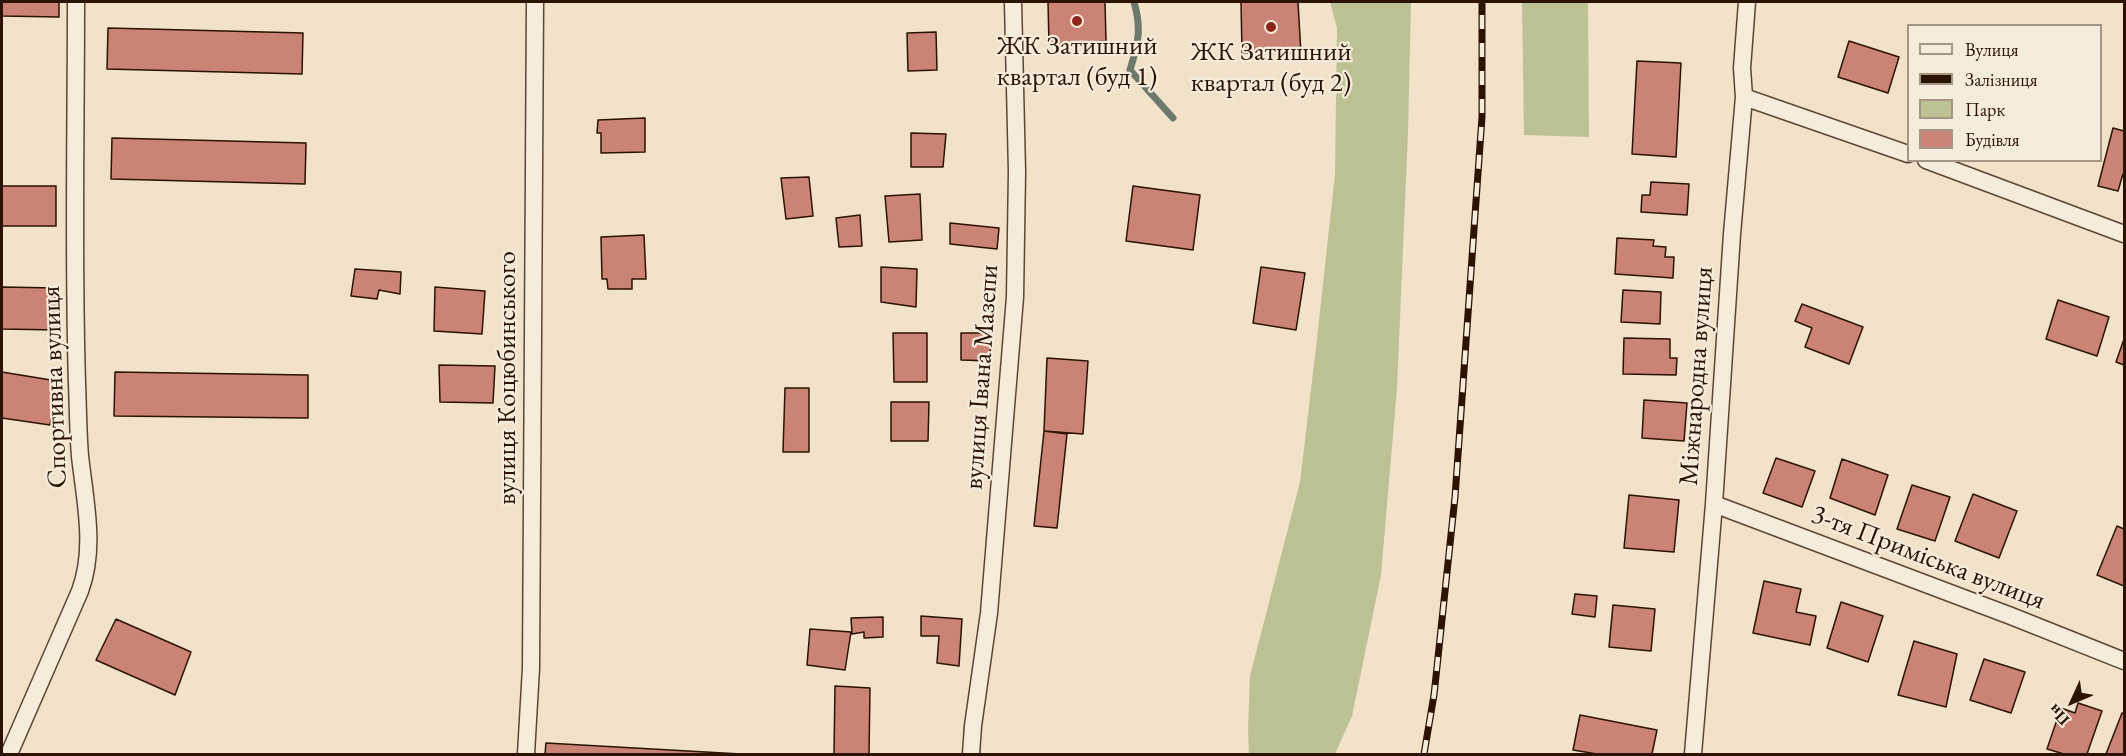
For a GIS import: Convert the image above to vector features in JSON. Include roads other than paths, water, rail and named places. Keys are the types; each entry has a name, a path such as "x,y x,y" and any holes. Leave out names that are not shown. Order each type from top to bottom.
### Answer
{"street":[{"name":"Спортивна вулиця","path":"9,754 80,591 88,557 78,429 76,343 76,2"},
{"name":"вулиця Коцюбинського","path":"526,754 531,656 535,2"},
{"name":"вулиця Івана Мазепи","path":"971,754 988,613 1016,297 1017,172 1013,2"},
{"name":"Міжнародна вулиця","path":"1693,754 1714,504 1731,234 1744,97 1742,68 1747,2"},
{"path":"1744,97 1907,154"},
{"path":"1931,162 2124,234"},
{"name":"3-тя Приміська вулиця","path":"1714,504 2124,661"}],"waterway":[{"path":"1134,2 1138,20 1138,36 1130,70 1173,118"}],"railway":[{"path":"1424,754 1434,695 1455,497 1482,117 1482,2"}],"place":[{"name":"ЖК Затишний квартал (буд 1)","path":"1077,21"},
{"name":"ЖК Затишний квартал (буд 2)","path":"1271,27"}]}
